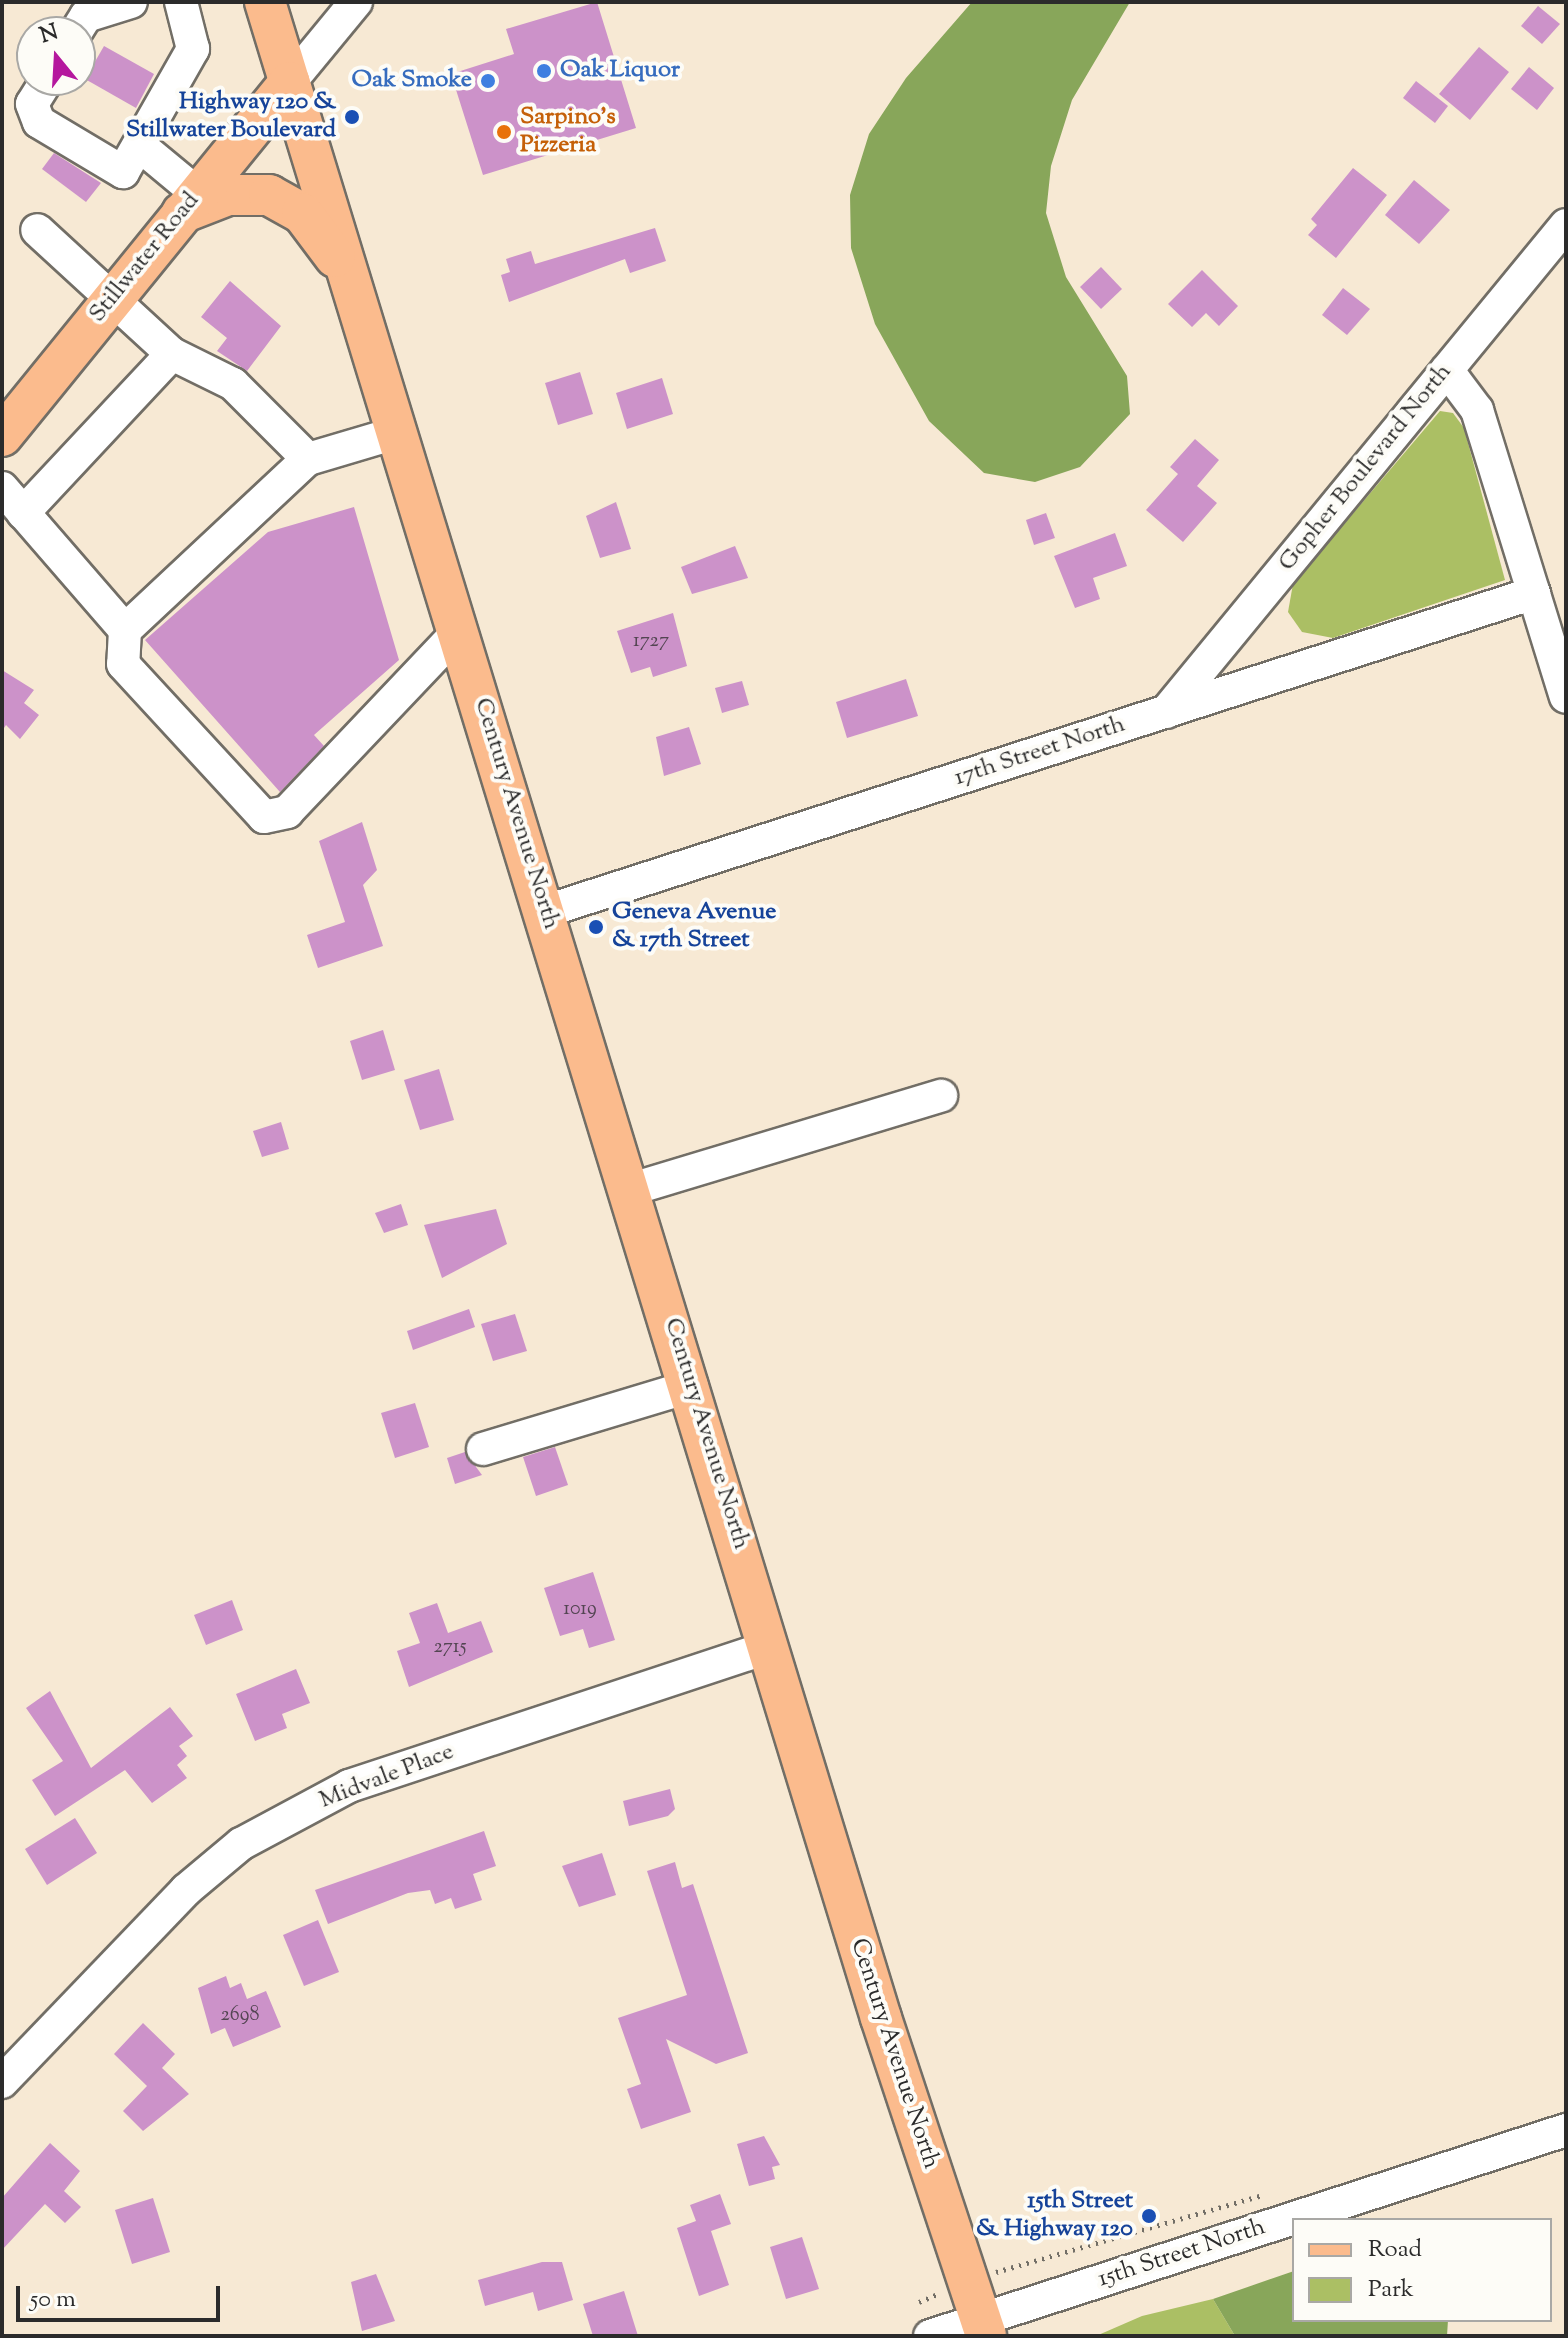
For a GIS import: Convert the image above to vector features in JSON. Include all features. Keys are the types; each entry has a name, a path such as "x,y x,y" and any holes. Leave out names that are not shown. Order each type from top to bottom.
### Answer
{"main road":[{"name":"Century Avenue North","path":"265,2 632,1189 769,1647 983,2327"},
{"name":"Stillwater Road","path":"2,436 290,82"},
{"path":"190,203 234,194 278,198 308,220 353,283"}],"street":[{"path":"86,16 131,2"},
{"path":"37,96 32,104 39,122 123,172 193,49 181,2"},
{"path":"290,82 356,2"},
{"path":"139,145 190,203"},
{"name":"Gopher Boulevard North","path":"1166,712 1566,225"},
{"path":"37,230 114,296 172,354 233,384 308,459"},
{"path":"23,513 172,354"},
{"path":"1447,370 1475,406 1566,697"},
{"path":"399,432 308,459 125,630 123,664 264,817 287,812 460,630"},
{"path":"2,488 125,630"},
{"name":"17th Street North","path":"546,911 1534,593"},
{"path":"632,1189 941,1096"},
{"path":"483,1449 692,1386"},
{"name":"Midvale Place","path":"2,2082 186,1890 263,1831 349,1786 769,1647"},
{"name":"15th Street North","path":"1306,2218 1566,2130"},
{"name":"15th Street North","path":"930,2336 983,2327 1292,2223"}],"green space":[{"path":"972,2 1130,2 1072,100 1051,166 1046,213 1066,277 1127,376 1130,414 1080,467 1035,482 984,473 929,421 875,324 851,248 850,195 869,134 906,78"},
{"path":"1440,411 1453,413 1464,428 1505,580 1333,638 1302,632 1288,612 1293,584"},
{"path":"1292,2272 1292,2322 1448,2322 1447,2336 1235,2336 1213,2299"},
{"path":"1213,2299 1235,2336 1096,2336 1142,2316"}],"building":[{"path":"597,2 636,128 483,175 451,74 514,54 506,29"},
{"path":"1538,6 1560,24 1542,44 1521,26"},
{"path":"104,46 154,74 136,108 96,85 96,60"},
{"path":"1479,47 1509,72 1470,120 1439,94"},
{"path":"1529,67 1554,88 1537,110 1511,89"},
{"path":"1416,81 1448,106 1435,123 1403,98"},
{"path":"54,153 101,183 86,202 42,169"},
{"path":"1353,168 1387,195 1336,258 1308,235 1317,225 1311,219"},
{"path":"1414,180 1450,210 1419,244 1385,215"},
{"path":"655,228 666,261 630,273 625,259 509,302 501,275 510,272 506,259 531,251 535,264"},
{"path":"1101,267 1122,289 1101,309 1080,287"},
{"path":"1202,270 1238,306 1219,326 1206,313 1192,327 1168,304"},
{"path":"230,281 281,326 247,371 217,351 227,338 201,317"},
{"path":"1343,288 1370,309 1347,335 1322,315"},
{"path":"580,372 593,414 558,425 545,383"},
{"path":"662,378 673,414 627,429 616,393"},
{"path":"1195,439 1219,460 1197,486 1217,503 1183,542 1146,510 1178,474 1170,467"},
{"path":"616,502 631,549 600,558 586,516"},
{"path":"354,507 399,660 314,735 324,746 280,792 145,640 268,532"},
{"path":"1046,513 1055,538 1034,545 1026,520"},
{"path":"1115,533 1127,566 1093,578 1100,599 1075,608 1054,556"},
{"path":"735,546 748,578 692,594 681,567"},
{"path":"673,613 687,666 653,677 650,667 631,673 617,631"},
{"path":"2,670 34,690 24,703 39,715 20,739 6,725 2,731"},
{"path":"906,679 918,716 847,738 836,702"},
{"path":"742,681 749,705 722,713 715,688"},
{"path":"689,727 701,764 664,776 656,737"},
{"path":"362,822 377,870 363,885 383,946 318,968 307,935 345,922 319,841"},
{"path":"383,1030 395,1070 362,1080 350,1041"},
{"path":"439,1069 454,1120 420,1130 404,1080"},
{"path":"281,1122 289,1149 262,1157 253,1131"},
{"path":"401,1204 408,1225 384,1233 375,1213"},
{"path":"496,1209 507,1244 442,1278 424,1225"},
{"path":"469,1309 475,1327 413,1350 407,1331"},
{"path":"515,1314 527,1351 493,1361 481,1324"},
{"path":"415,1403 429,1447 395,1458 381,1413"},
{"path":"555,1447 568,1485 536,1496 523,1457"},
{"path":"465,1452 482,1475 455,1484 447,1458"},
{"path":"593,1572 615,1640 589,1648 583,1629 560,1636 544,1588"},
{"path":"232,1600 243,1630 206,1645 194,1615"},
{"path":"437,1603 448,1633 481,1621 493,1652 409,1687 397,1651 420,1643 409,1613"},
{"path":"296,1669 310,1703 282,1714 287,1728 255,1741 236,1694"},
{"path":"50,1691 91,1768 170,1707 193,1736 179,1746 187,1756 177,1765 187,1778 152,1803 125,1770 55,1816 32,1780 63,1761 26,1708"},
{"path":"670,1789 675,1809 668,1816 629,1826 623,1801"},
{"path":"75,1818 97,1853 47,1885 25,1849"},
{"path":"484,1831 496,1866 473,1874 482,1900 455,1909 451,1898 435,1904 430,1890 408,1893 328,1924 315,1890"},
{"path":"602,1853 616,1895 579,1907 562,1866"},
{"path":"675,1862 682,1888 693,1884 748,2053 716,2064 666,2039 691,2112 641,2129 627,2089 641,2084 618,2018 687,1995 647,1871"},
{"path":"318,1920 339,1972 304,1986 283,1935"},
{"path":"226,1976 230,1988 241,1983 247,1999 266,1991 281,2027 233,2047 225,2028 211,2034 198,1988"},
{"path":"143,2023 175,2054 162,2068 189,2094 143,2131 123,2111 147,2086 114,2054"},
{"path":"764,2136 780,2165 772,2167 775,2179 749,2186 737,2144"},
{"path":"50,2143 80,2171 64,2191 81,2207 65,2223 45,2204 2,2250 2,2198"},
{"path":"720,2194 731,2224 711,2231 729,2285 699,2296 677,2228 696,2221 690,2205"},
{"path":"153,2198 170,2252 132,2264 115,2210"},
{"path":"802,2237 819,2289 786,2299 770,2247"},
{"path":"542,2262 562,2262 573,2300 538,2311 533,2292 485,2306 478,2280"},
{"path":"376,2274 395,2321 362,2331 351,2282"},
{"path":"624,2291 638,2336 593,2336 583,2304"}],"place":[{"name":"Oak Liquor","path":"544,71"},
{"name":"Oak Smoke","path":"488,81"},
{"name":"Highway 120 & Stillwater Boulevard","path":"352,117"},
{"name":"Sarpino's Pizzeria","path":"504,132"},
{"name":"Geneva Avenue & 17th Street","path":"596,927"},
{"name":"15th Street & Highway 120","path":"1149,2216"}]}
